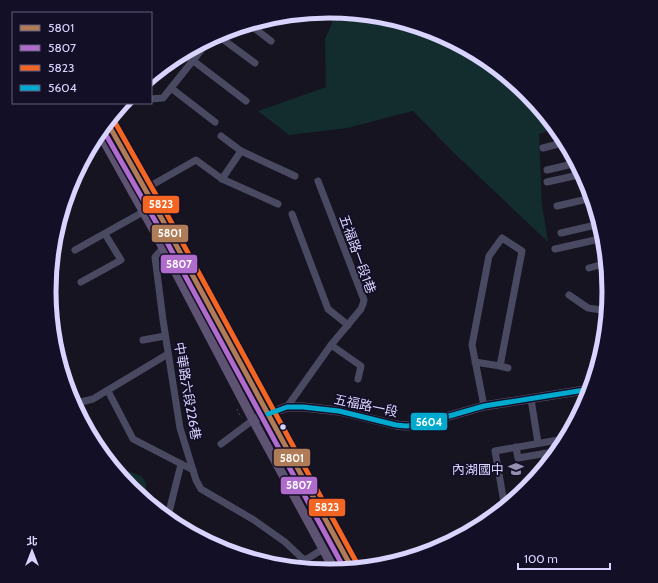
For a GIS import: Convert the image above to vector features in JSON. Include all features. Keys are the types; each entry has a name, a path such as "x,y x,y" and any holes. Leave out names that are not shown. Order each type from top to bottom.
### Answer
{"main road":[{"path":"110,128 163,221 350,564"},
{"path":"103,139 152,227 253,420 332,565"},
{"name":"五福路一段","path":"253,420 287,408 303,407 339,411 396,425 418,425 484,406 584,390"}],"street":[{"path":"255,28 272,41"},
{"path":"223,39 255,63"},
{"path":"152,99 163,98 201,50"},
{"path":"188,57 246,101"},
{"path":"171,88 215,122"},
{"path":"221,136 241,151 295,176"},
{"path":"543,148 559,144"},
{"path":"222,179 241,151"},
{"path":"145,189 196,160 222,179 278,204"},
{"path":"547,170 571,164"},
{"path":"547,182 576,176"},
{"name":"五福路一段1巷","path":"287,408 331,345 361,309 364,300 318,181"},
{"path":"557,206 586,199"},
{"path":"75,250 143,212"},
{"path":"292,214 328,309 348,325"},
{"path":"152,227 163,221"},
{"path":"561,232 594,224"},
{"path":"81,282 122,260 104,234"},
{"path":"484,406 472,344 489,256 502,238 522,251 500,366"},
{"path":"556,249 597,240"},
{"name":"中華路六段226巷","path":"163,248 155,257 165,336 180,428 196,480 201,489 254,520 285,542 303,559 308,559 323,549"},
{"path":"589,268 601,265"},
{"path":"569,295 588,308 602,309"},
{"path":"144,340 165,336"},
{"path":"331,345 361,366 358,379"},
{"path":"79,403 94,399 168,354"},
{"path":"475,362 508,368"},
{"path":"108,390 133,439 193,470"},
{"path":"531,399 538,443"},
{"path":"221,444 253,420"},
{"path":"504,501 495,451 558,440"},
{"path":"516,447 518,458 550,453"},
{"path":"169,513 181,464"}],"path":[{"path":"241,414 239,409 237,410 241,417"}],"green space":[{"path":"334,18 365,20 400,27 450,46 481,64 509,86 535,111 550,130 539,134 542,205 548,242 454,153 413,111 347,128 289,135 258,111 326,87 325,39"},
{"path":"120,468 141,476 146,484 145,493"}],"transit line":[{"name":"5823","path":"115,122 169,218 357,563"},
{"name":"5801","path":"110,128 163,221 350,564"},
{"name":"5807","path":"106,134 157,224 342,564"},
{"name":"5604","path":"268,414 287,407 303,407 339,411 396,425 406,426 418,425 484,406 584,390"}],"place":[{"name":"內湖國中","path":"516,469"}]}
